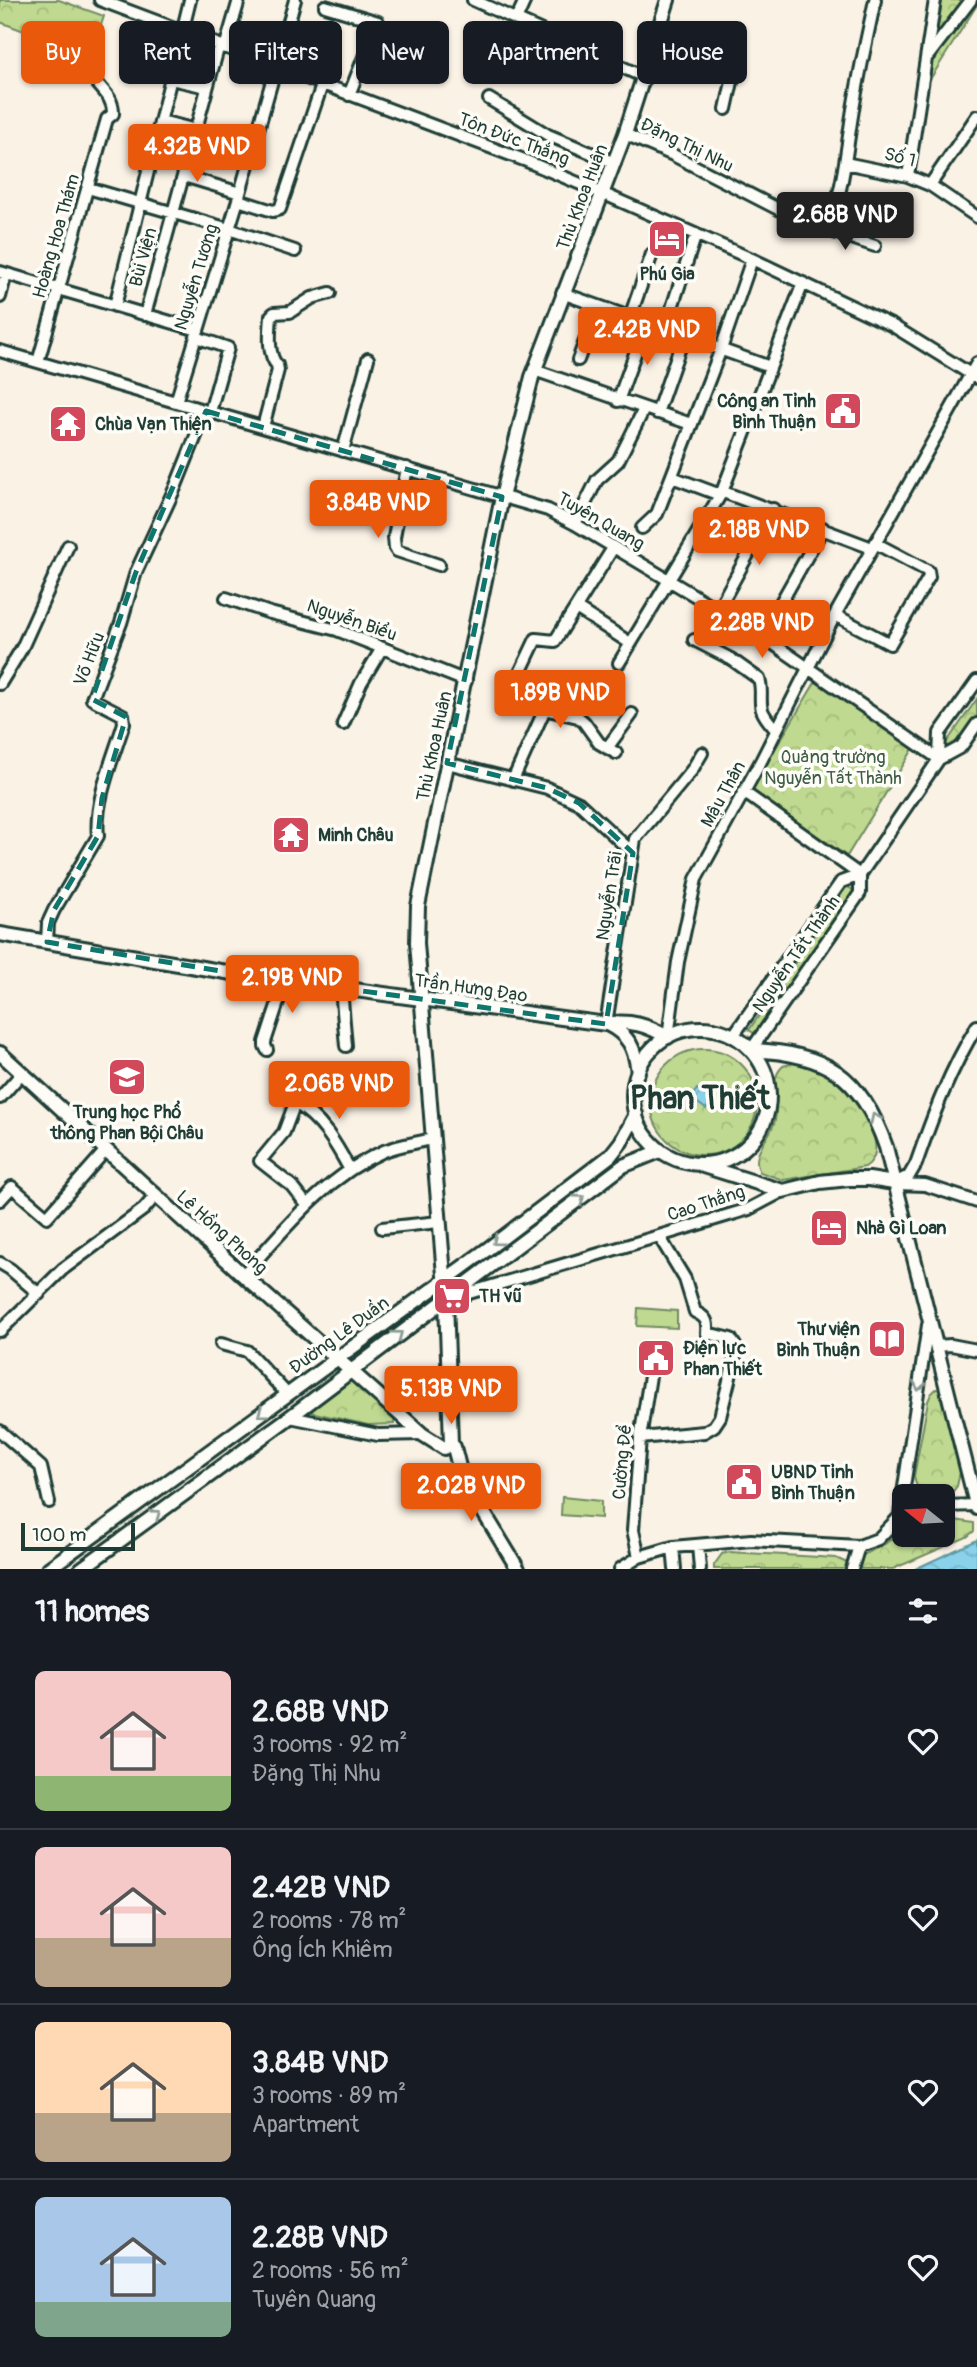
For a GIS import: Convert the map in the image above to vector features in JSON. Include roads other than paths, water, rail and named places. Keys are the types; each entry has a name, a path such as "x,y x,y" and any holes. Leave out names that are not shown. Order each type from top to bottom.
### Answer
{"main road":[{"name":"Thủ Khoa Huân","path":"662,21 668,0"},
{"name":"Thủ Khoa Huân","path":"449,1448 446,1300 417,943 418,906 502,497 534,370 562,293 604,194 643,84"},
{"name":"Trần Hưng Đạo","path":"0,934 285,981 606,1024 631,1022 668,1037"},
{"path":"606,1024 619,1030 633,1045 638,1072"},
{"path":"699,1164 727,1159 751,1143 765,1118 769,1089 763,1069 751,1050 733,1036 712,1029 689,1029 668,1037 650,1052 638,1072 634,1086 636,1114 642,1131 660,1151 685,1163 699,1164 783,1191"},
{"path":"751,1050 796,1055 816,1062 845,1077 872,1111 886,1147 977,1506"},
{"name":"Lê Hồng Phong","path":"0,1053 422,1434 449,1448 458,1463 461,1475 518,1569"},
{"name":"Đường Lê Duẩn","path":"48,1569 610,1156 636,1114"},
{"name":"Đường Lê Duẩn","path":"81,1569 290,1417 623,1166 660,1151"},
{"name":"Cao Thắng","path":"783,1191 820,1182 849,1179 869,1179 894,1184"}],"street":[{"name":"Tôn Đức Thắng","path":"100,0 156,21"},
{"path":"185,21 190,0"},
{"name":"Bùi Viện","path":"145,315 207,87 239,0"},
{"name":"Nguyễn Tương","path":"289,21 295,0"},
{"path":"516,20 525,0"},
{"path":"825,229 832,214 845,163 875,0"},
{"path":"908,176 935,0"},
{"path":"926,58 971,0"},
{"path":"476,1 637,73"},
{"path":"325,6 378,22 349,95"},
{"name":"Tôn Đức Thắng","path":"215,43 229,49"},
{"name":"Hoàng Hoa Thám","path":"38,362 107,119 113,114 107,94 98,84"},
{"path":"115,306 170,84"},
{"path":"194,84 207,87"},
{"name":"Nguyễn Tương","path":"176,402 272,84"},
{"path":"726,109 731,84"},
{"name":"Tôn Đức Thắng","path":"322,85 524,160 752,259 892,326 973,376"},
{"path":"184,176 273,211 280,209 322,85"},
{"path":"489,99 541,132 615,163"},
{"path":"930,185 977,116"},
{"path":"161,121 196,130"},
{"name":"Đặng Thị Nhu","path":"625,134 673,155 767,204 825,229 875,246"},
{"name":"Số 1","path":"845,163 908,176 930,185 977,216"},
{"path":"88,188 295,251"},
{"path":"665,330 696,234"},
{"path":"630,317 652,254"},
{"path":"642,528 655,517 672,477 752,259"},
{"path":"0,297 3,273 145,315 228,348 208,412"},
{"path":"619,663 722,492 803,283"},
{"path":"263,427 278,370 273,361 270,342 271,316 274,313 295,310 307,300 330,293"},
{"path":"562,293 770,367"},
{"path":"578,360 598,306"},
{"path":"618,401 646,323"},
{"path":"657,413 684,336"},
{"name":"Tuyên Quang","path":"0,351 537,506 575,524 762,636 939,759"},
{"path":"343,451 368,359"},
{"name":"Mậu Thân","path":"668,1037 678,962 696,879 744,793 835,615 973,376 977,363"},
{"path":"534,370 691,424"},
{"path":"575,524 597,480 618,461 644,409"},
{"name":"Võ Hữu","path":"47,942 48,923 54,910 98,836 97,822 102,798 124,723 123,715 92,699 121,623 136,572 208,412"},
{"path":"407,468 394,537 395,548 439,565"},
{"path":"672,477 874,545 928,571 929,578 890,644 835,615"},
{"path":"717,611 773,509"},
{"path":"762,636 823,528"},
{"path":"0,684 22,649 68,546"},
{"path":"613,548 555,641 536,639 510,694 544,711 578,717 599,743 612,750 632,714"},
{"name":"Nguyễn Biểu","path":"226,598 337,630 466,681"},
{"path":"576,608 631,643"},
{"path":"694,640 731,659 759,679 762,684 761,707 776,730"},
{"path":"343,724 361,683 382,648"},
{"name":"Nguyễn Tất Thành","path":"939,759 940,733 977,681"},
{"path":"513,780 544,711"},
{"name":"Nguyễn Tất Thành","path":"751,1050 860,893 860,875 939,759 961,747 977,724"},
{"name":"Nguyễn Trãi","path":"606,1024 635,839 692,770 702,753"},
{"path":"447,764 547,788 579,803 633,853"},
{"path":"744,793 860,875"},
{"name":"Nguyễn Tất Thành","path":"733,1036 841,882 860,875"},
{"path":"267,1050 265,1042 285,981"},
{"path":"341,988 346,1046"},
{"path":"894,1184 909,1175 916,1164 944,1085 977,1026"},
{"path":"0,1098 22,1073"},
{"path":"306,1204 292,1186 260,1161 285,1132 295,1103 316,1118 331,1137 350,1170"},
{"path":"243,1275 306,1204 350,1170 386,1150 432,1139"},
{"path":"0,1200 12,1187 47,1217 106,1150"},
{"name":"Cao Thắng","path":"894,1184 925,1185 977,1202"},
{"name":"Cao Thắng","path":"446,1300 749,1209 783,1191"},
{"path":"0,1331 63,1269 144,1209 156,1195"},
{"path":"382,1228 439,1222"},
{"path":"640,1438 704,1432 714,1426 720,1417 737,1349 731,1339 707,1333 706,1320 695,1312 685,1279 659,1236"},
{"path":"0,1264 10,1269 39,1294"},
{"path":"905,1484 929,1318"},
{"path":"221,1344 247,1351 288,1394"},
{"path":"936,1346 951,1345 977,1350"},
{"name":"Cường Để","path":"639,1557 633,1530 640,1438 651,1370"},
{"path":"290,1417 378,1435 422,1434"},
{"path":"0,1431 41,1467 49,1502"},
{"path":"956,1506 977,1506"},
{"path":"620,1569 639,1557 673,1547 751,1540 859,1546 878,1539 892,1523"},
{"path":"698,1545 700,1569"},
{"path":"852,1569 859,1546"},
{"path":"673,1547 675,1569"}],"water":[{"path":"697,1089 713,1100 706,1109 691,1098"},
{"path":"977,1540 977,1569 915,1569"}],"place":[{"name":"Phú Gia","path":"667,239"},
{"name":"Công an Tỉnh Bình Thuận","path":"843,411"},
{"name":"Chùa Vạn Thiện","path":"68,424"},
{"name":"Minh Châu","path":"291,835"},
{"name":"Trung học Phổ thông Phan Bội Châu","path":"127,1077"},
{"name":"Nhà Gì Loan","path":"829,1228"},
{"name":"TH vũ","path":"452,1296"},
{"name":"Thư viện Bình Thuận","path":"887,1339"},
{"name":"Điện lực Phan Thiết","path":"656,1358"},
{"name":"UBND Tỉnh Bình Thuận","path":"744,1482"}],"district":[{"name":"Phan Thiết","path":"700,1098"}],"park label":[{"name":"Quảng trường Nguyễn Tất Thành","path":"833,767"}]}
